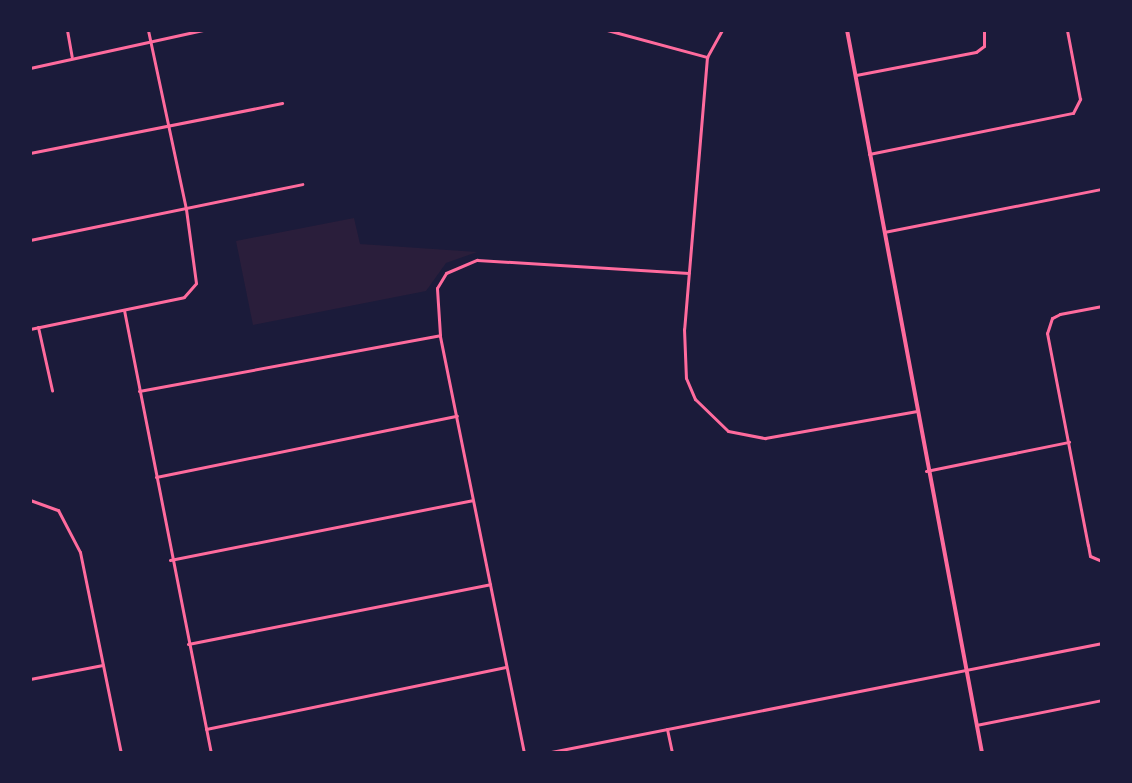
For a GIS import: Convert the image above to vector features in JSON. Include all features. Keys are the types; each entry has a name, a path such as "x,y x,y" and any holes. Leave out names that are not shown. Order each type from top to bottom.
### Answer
{"main road":[{"path":"847,30 926,471 982,753"}],"street":[{"path":"67,30 72,57"},
{"path":"30,329 184,297 193,291 199,273 148,30"},
{"path":"30,68 203,30"},
{"path":"607,30 707,57"},
{"path":"722,30 707,57 689,273 686,378 700,406 728,431 781,437 916,411"},
{"path":"855,76 976,52 984,46 984,30"},
{"path":"869,154 1065,117 1080,99 1067,30"},
{"path":"30,153 282,103"},
{"path":"30,240 302,184"},
{"path":"884,232 1102,189"},
{"path":"524,753 435,305 446,273 463,263 493,261 689,273"},
{"path":"1102,306 1060,314 1048,326 1090,556 1102,561"},
{"path":"124,310 170,560 211,753"},
{"path":"38,327 52,390"},
{"path":"139,391 440,335"},
{"path":"156,477 457,416"},
{"path":"926,471 1069,442"},
{"path":"30,500 58,510 68,523 80,552 121,753"},
{"path":"170,560 472,500"},
{"path":"188,644 490,584"},
{"path":"546,753 1102,643"},
{"path":"30,679 103,665"},
{"path":"206,729 506,667"},
{"path":"976,725 1102,700"},
{"path":"667,729 672,753"}],"shaded area":[{"path":"354,218 360,244 477,252 446,263 426,291 253,325 236,241"}]}
